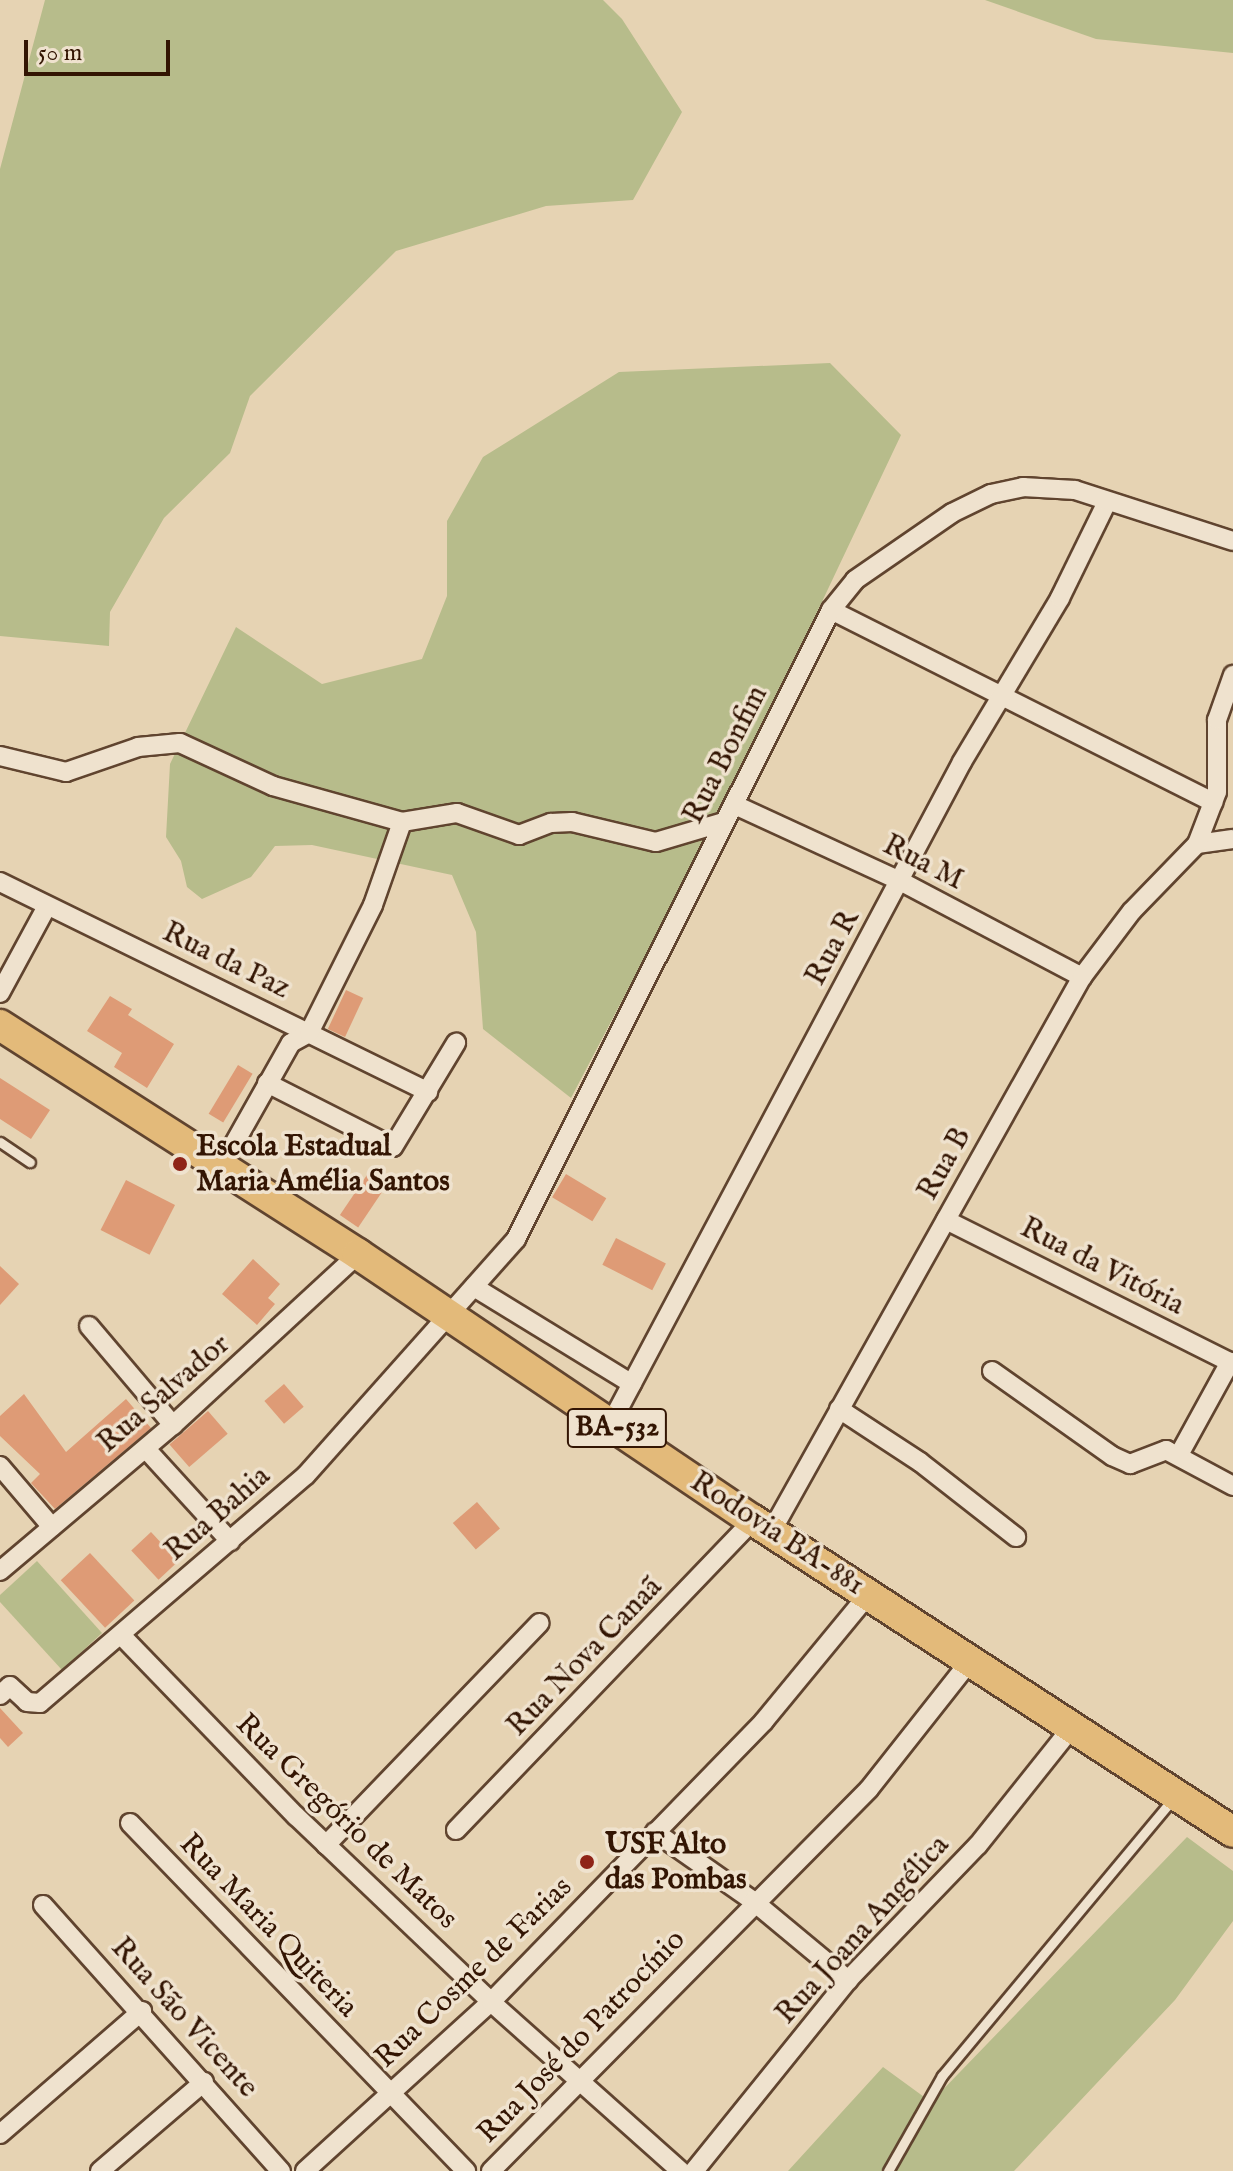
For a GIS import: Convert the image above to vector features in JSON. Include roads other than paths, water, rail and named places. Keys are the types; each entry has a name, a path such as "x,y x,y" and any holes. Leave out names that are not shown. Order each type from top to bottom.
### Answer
{"main road":[{"name":"Rodovia BA-881","path":"0,1025 358,1254 762,1526 1233,1832"}],"street":[{"name":"Rua Bonfim","path":"447,1313 516,1239 831,610 855,580 884,558 991,494 1059,487 1233,541"},
{"name":"Rua R","path":"611,1423 962,762 1002,700 1107,502"},
{"path":"831,610 1002,700 1213,802"},
{"path":"1233,675 1218,712 1216,740 1220,774 1197,844 1233,839"},
{"path":"1216,740 1233,750"},
{"path":"0,756 66,772 138,747 180,743 273,786 402,822 457,813 519,835 551,823 572,822 645,843 674,839 724,822"},
{"name":"Rua M","path":"735,805 900,881 1082,977"},
{"path":"221,1167 291,1043 309,1033 373,905 402,822"},
{"name":"Rua B","path":"762,1526 839,1409 1082,977 1125,920 1197,844"},
{"name":"Rua da Paz","path":"0,882 428,1092"},
{"path":"0,993 47,906"},
{"path":"267,1083 374,1141 395,1146 456,1043"},
{"name":"Rua da Vitória","path":"946,1220 1231,1363"},
{"name":"Rua Salvador","path":"0,1571 146,1449 358,1254"},
{"path":"474,1287 632,1384"},
{"name":"Rua Bahia","path":"3,1686 27,1702 40,1703 121,1635 331,1452 447,1313"},
{"path":"89,1326 173,1425"},
{"path":"1180,1453 1231,1363"},
{"path":"992,1371 1112,1456 1130,1464 1166,1450 1180,1453 1233,1486"},
{"path":"839,1409 920,1462 1016,1537"},
{"path":"146,1449 230,1541"},
{"path":"0,1466 52,1527"},
{"name":"Rua Nova Canaã","path":"456,1830 762,1526"},
{"name":"Rua Cosme de Farias","path":"305,2171 491,2002 764,1721 868,1595"},
{"path":"326,1845 540,1623"},
{"name":"Rua Gregório de Matos","path":"121,1635 326,1845 491,2002 681,2171"},
{"name":"Rua José do Patrocínio","path":"491,2171 581,2082 753,1901 869,1789 971,1660"},
{"name":"Rua Joana Angélica","path":"694,2171 848,1980 978,1845 1073,1726"},
{"name":"Rua Maria Quiteria","path":"130,1823 466,2171"},
{"path":"655,1832 753,1901 848,1980"},
{"name":"Rua São Vicente","path":"43,1905 142,2011 281,2171"},
{"path":"0,2134 142,2011"},
{"path":"100,2171 204,2082"}],"lane":[{"path":"0,1142 30,1162"},
{"path":"888,2171 942,2076 1176,1795"}],"place":[{"name":"Escola Estadual Maria Amélia Santos","path":"180,1164"},
{"name":"USF Alto das Pombas","path":"587,1862"}]}
